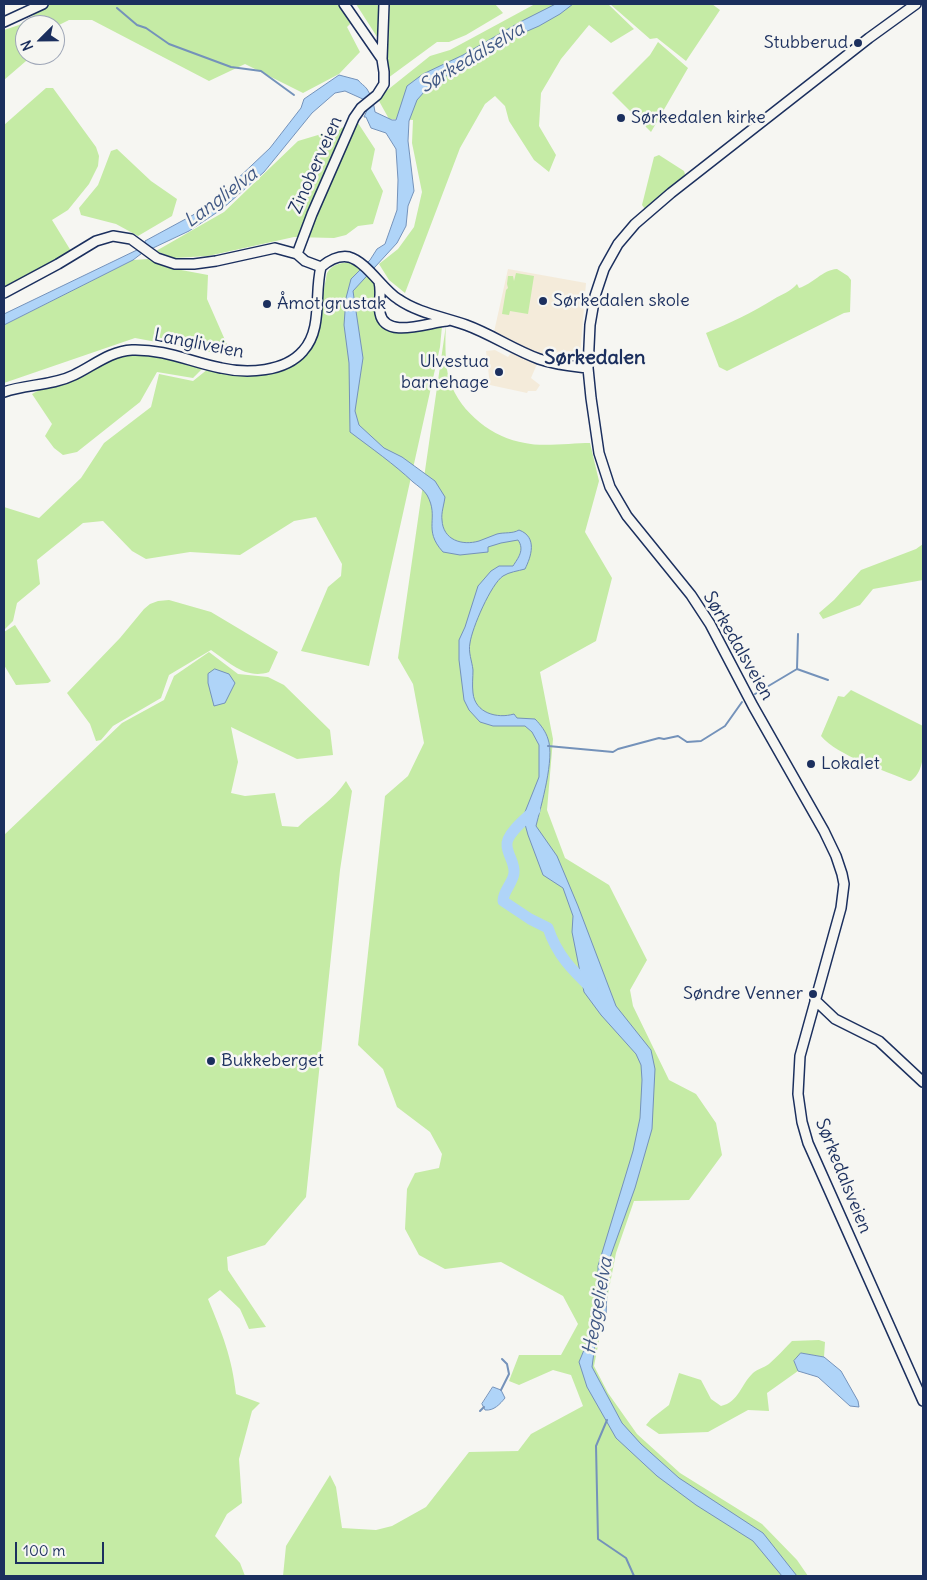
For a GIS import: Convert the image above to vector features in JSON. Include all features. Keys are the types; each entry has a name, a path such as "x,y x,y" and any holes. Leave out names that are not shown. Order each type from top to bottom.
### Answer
{"street":[{"path":"4,22 43,4"},
{"path":"344,4 382,60"},
{"name":"Zinoberveien","path":"297,254 351,124 358,113 380,93 384,84 382,60 384,4"},
{"name":"Sørkedalsveien","path":"916,4 877,32 671,193 629,231 612,252 599,283 591,317 588,368 599,453 602,467 613,494 705,615 753,706 824,831 840,864 844,884 841,908 802,1044 798,1070 798,1094 802,1122 808,1143 923,1401"},
{"path":"4,293 102,239 119,236 131,239 164,261 183,265 222,260 269,249 281,249 297,254 306,261 321,268 332,260 349,257 359,262 400,301 473,328 538,359 565,366 588,368"},
{"name":"Langliveien","path":"4,392 63,379 113,354 130,350 157,351 229,370 257,370 283,365 302,352 314,334 318,277 321,268"},
{"path":"378,280 381,290 380,315 387,325 404,329 450,321"},
{"path":"815,1000 835,1019 879,1041 923,1082"}],"shaded area":[{"name":"Sørkedalen skole","path":"508,269 586,283 580,356 574,359 533,352 494,332"},
{"path":"495,350 508,357 511,353 537,364 531,378 540,385 536,391 528,391 527,393 490,385 486,351"}],"green space":[{"path":"50,4 337,4 352,22 347,27 360,52 339,74 303,93 245,64 209,81 92,20 69,20 65,22 65,15 34,15"},
{"path":"356,4 495,4 503,13 466,35 449,42 437,42 388,78 386,51"},
{"path":"535,4 608,4 634,29 611,43 589,25 561,59 541,93 539,126 556,155 549,172 534,160 509,121 505,106 495,96 485,104 460,148 405,293 389,280 379,264 398,249 414,227 422,192 412,143 413,120 389,119 379,101 385,92 430,56 450,50"},
{"path":"610,4 712,4 720,10 686,61 657,38 650,39"},
{"path":"15,26 15,65 21,65 4,80 4,30"},
{"path":"658,42 688,68 651,132 612,93 650,55"},
{"path":"46,88 53,88 96,147 99,156 98,166 89,184 68,210 52,220 71,251 66,257 4,288 4,125"},
{"path":"358,123 375,149 371,169 383,191 373,224 358,226 346,235 334,238 294,237 208,256 174,258 156,251 224,212 298,141"},
{"path":"117,149 151,181 177,199 172,216 138,236 116,224 81,215 79,208 98,185 111,151"},
{"path":"659,155 684,171 685,174 683,178 645,209 642,205 654,157"},
{"path":"148,259 165,267 208,275 207,299 232,356 135,338 4,383 4,325 133,260"},
{"path":"353,262 375,284 377,291 375,311 378,321 384,327 402,331 442,326 440,347 369,666 301,651 328,587 341,576 342,564 316,517 294,521 240,555 190,552 146,559 132,551 103,521 83,523 37,560 40,584 17,603 13,621 4,630 4,507 39,518 81,478 104,443 151,407 159,374 193,381 208,369 239,374 282,370 313,347 327,273 335,265"},
{"path":"837,269 851,280 850,312 844,313 727,371 719,367 706,333 757,309 789,291 797,284 799,288 827,272"},
{"path":"516,273 534,276 528,314 510,311 509,315 502,314 508,288 508,276 513,276 514,281"},
{"path":"446,325 448,376 455,393 470,414 501,436 525,443 548,445 590,443 599,481 585,532 612,578 596,641 540,672 553,739 547,810 565,858 609,885 647,960 630,990 633,1006 669,1080 696,1094 716,1123 722,1155 689,1200 634,1201 616,1253 594,1366 608,1393 637,1434 680,1473 762,1524 797,1560 808,1576 283,1576 286,1546 330,1475 336,1487 342,1528 376,1530 392,1526 426,1507 469,1452 518,1451 531,1434 583,1406 571,1375 553,1370 519,1385 509,1381 519,1355 561,1355 578,1324 563,1296 501,1262 445,1269 419,1255 405,1229 407,1189 415,1173 439,1168 442,1154 430,1132 397,1107 383,1069 358,1045 385,796 408,776 424,743 413,684 398,658"},
{"path":"139,353 161,355 204,367 193,378 157,372 140,402 77,452 63,455 54,448 45,436 52,424 32,394 120,355"},
{"path":"923,544 923,580 873,589 860,605 823,619 819,613 834,600 861,570 916,549"},
{"path":"169,600 211,612 278,652 269,672 253,674 245,672 211,650 169,675 161,698 113,726 101,740 96,741 90,724 67,693 120,638 144,609 158,601"},
{"path":"15,625 51,681 48,683 16,685 4,665 4,632"},
{"path":"209,652 238,674 268,677 284,685 330,730 333,755 297,759 231,727 238,762 231,793 245,796 275,793 282,826 298,827 330,800 346,781 352,791 340,870 306,1197 265,1245 227,1257 228,1270 266,1327 249,1329 240,1309 220,1290 208,1299 229,1357 236,1394 260,1403 252,1411 239,1459 242,1503 227,1514 215,1536 240,1563 245,1576 4,1576 4,835 122,723 164,700 174,676"},
{"path":"851,690 923,726 922,763 920,770 911,781 838,750 821,736 838,696 844,697"},
{"path":"819,1340 825,1342 824,1357 801,1353 794,1361 798,1371 767,1393 769,1411 748,1410 708,1432 659,1434 646,1425 669,1405 679,1373 701,1380 711,1399 721,1406 732,1401 756,1370 769,1364 792,1341"}],"water":[{"path":"556,4 573,4 539,26 509,39 432,83 417,100 409,121 408,141 414,191 408,206 406,226 397,243 353,291 363,358 355,411 359,425 384,448 402,457 435,481 445,497 442,512 443,527 454,540 466,543 473,542 497,534 519,530 529,537 531,542 531,553 525,569 503,576 498,581 474,627 470,646 473,693 475,700 482,710 494,715 514,714 517,718 535,719 546,734 550,747 549,770 536,826 557,856 616,1006 651,1050 655,1069 652,1129 635,1188 608,1263 606,1317 596,1337 592,1367 622,1423 641,1444 679,1478 763,1533 797,1576 782,1576 753,1541 696,1505 657,1476 616,1438 587,1387 579,1362 589,1338 598,1295 598,1266 633,1151 640,1118 641,1065 636,1054 601,1015 584,992 572,932 573,916 563,888 543,875 528,835 523,817 539,777 539,745 532,732 525,726 493,726 480,722 469,710 464,700 459,660 459,640 478,586 491,571 499,566 513,566 521,551 520,544 518,540 501,543 488,547 488,552 460,555 443,552 433,537 431,503 426,493 390,462 350,432 349,363 344,325 346,298 351,279 370,260 377,249 385,244 397,210 396,149 386,133 371,128 366,117 364,117 368,108 365,100 345,91 335,93 312,113 264,172 222,209 189,231 153,248 150,247 133,260 4,325 4,314 139,249 145,244 145,241 193,215 215,200 270,148 301,108 304,99 339,75 358,80 368,91 375,112 396,120 407,86 423,74 463,55"},
{"path":"215,669 229,674 235,683 225,703 214,706 208,683 208,674"},
{"path":"801,1353 824,1357 841,1371 858,1401 859,1407 850,1406 818,1377 798,1371 794,1361"},
{"path":"493,1387 501,1390 505,1398 494,1408 485,1410 482,1404"}],"waterway":[{"path":"117,8 137,25 146,28 169,44 231,67 261,71 294,95"},
{"path":"755,694 797,669 798,634"},
{"path":"797,669 828,680"},
{"path":"548,746 613,752 659,738 664,739 678,736 687,742 701,741 725,726 742,702"},
{"name":"Heggelielva","path":"535,810 517,826 507,842 514,873 503,901 530,919 548,928 556,946 566,961 592,989"},
{"path":"501,1390 509,1374 507,1364 502,1359"},
{"path":"480,1411 484,1407"},
{"path":"607,1420 596,1446 598,1539 626,1558 634,1576"}],"place":[{"name":"Stubberud","path":"858,43"},
{"name":"Sørkedalen kirke","path":"621,118"},
{"name":"Sørkedalen skole","path":"543,301"},
{"name":"Åmot grustak","path":"267,304"},
{"name":"Ulvestua barnehage","path":"499,372"},
{"name":"Lokalet","path":"811,764"},
{"name":"Søndre Venner","path":"813,994"},
{"name":"Bukkeberget","path":"211,1061"}],"district":[{"name":"Sørkedalen","path":"595,358"}],"water label":[{"name":"Sørkedalselva","path":"472,58"},
{"name":"Langlielva","path":"221,198"}]}
